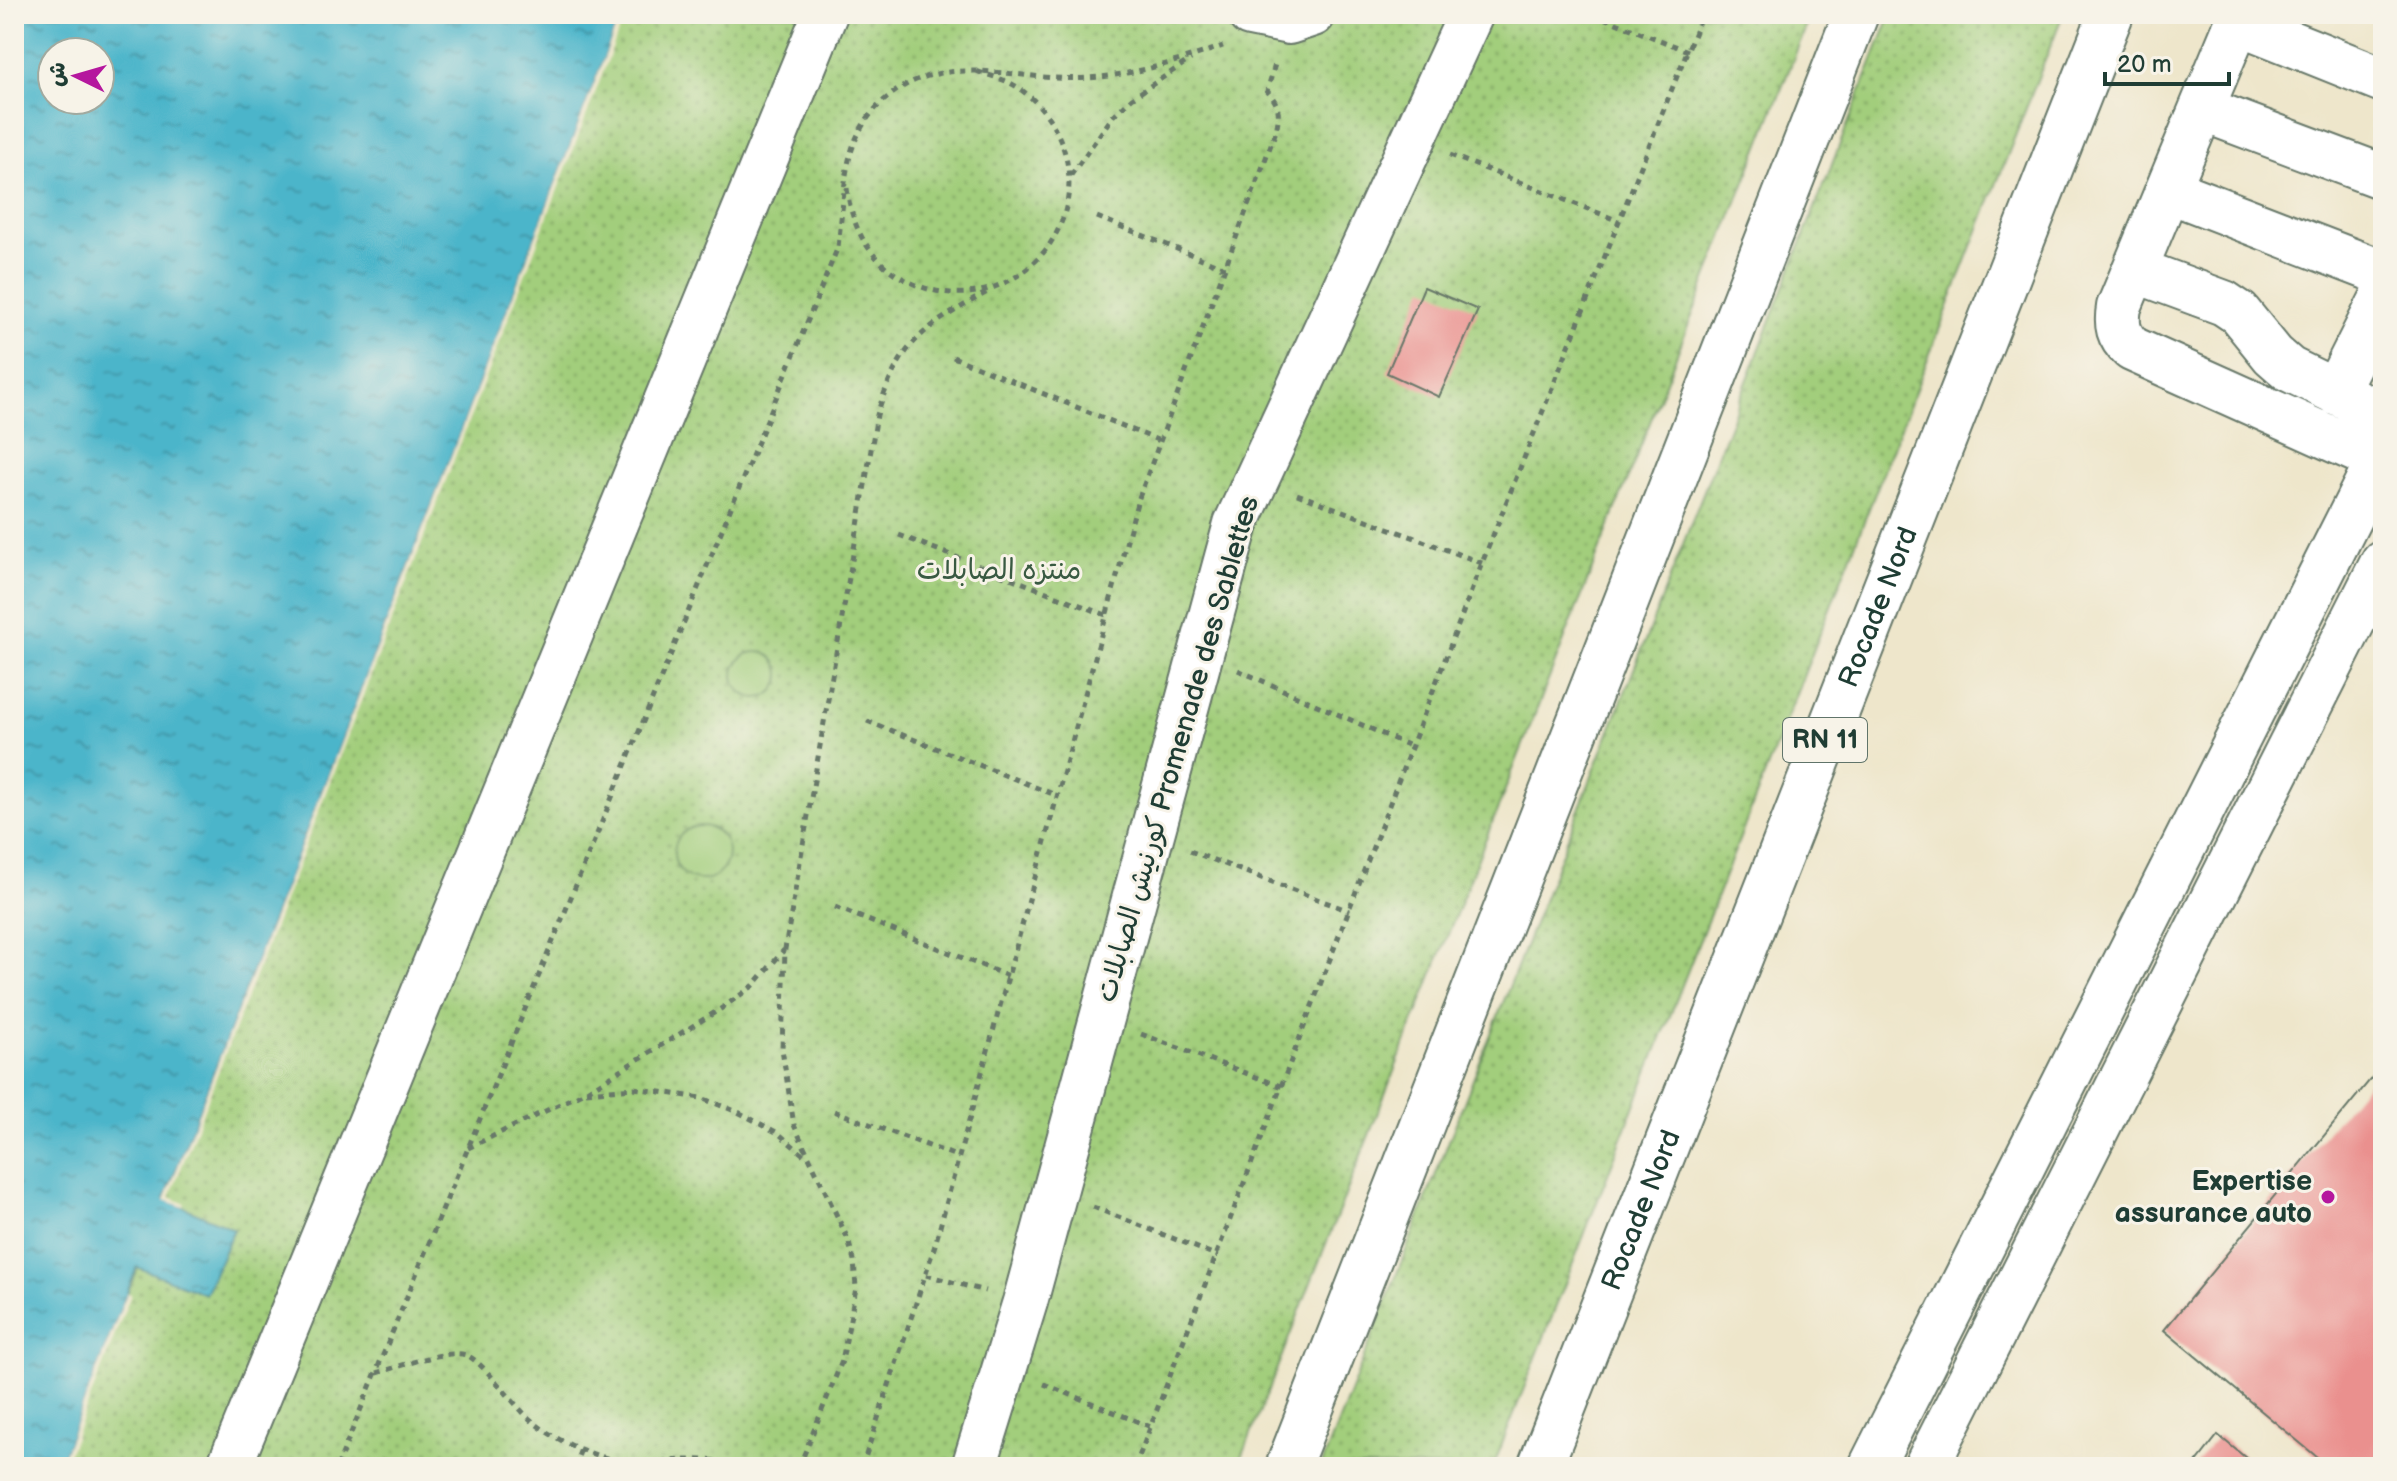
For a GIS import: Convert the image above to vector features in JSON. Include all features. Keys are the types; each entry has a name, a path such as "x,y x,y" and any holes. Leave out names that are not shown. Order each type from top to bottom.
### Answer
{"main road":[{"path":"229,1467 825,14"},
{"name":"كورنيش الصابلات Promenade des Sablettes","path":"974,1467 1005,1369 1102,1020 1236,524 1471,14"},
{"path":"1288,1467 1856,14"},
{"name":"Rocade Nord","path":"1540,1467 2111,14"},
{"path":"1871,1467 2381,456 2132,349 2123,341 2117,319 2135,270 2240,18 2383,80"},
{"path":"2202,109 2383,177"},
{"path":"2168,190 2383,273"},
{"path":"2135,270 2224,303 2246,320 2280,362 2383,415"},
{"path":"2335,392 2383,297"},
{"path":"1926,1467 2383,562"},
{"path":"1965,1281 2005,1312"}],"path":[{"path":"1593,14 1688,51"},
{"path":"1135,1467 1482,563 1702,14"},
{"path":"862,1467 925,1275 959,1157 1137,503 1276,131 1280,114 1277,102 1267,91 1284,17"},
{"path":"337,1467 838,247 846,173 855,139 873,109 902,85 938,72 976,71 1050,79 1085,78 1123,75 1196,55 1132,98 1113,116 1070,176"},
{"path":"799,1467 842,1361 856,1288 854,1260 847,1237 794,1125 782,1049 785,949 877,415 893,371 918,337 938,320 1022,274 1049,247 1066,214 1070,176 1062,139 1041,107 1012,84 976,71"},
{"path":"1412,142 1619,221"},
{"path":"846,173 849,208 862,240 884,267 914,286 951,294 989,291"},
{"path":"1097,217 1225,268"},
{"path":"953,357 1160,441"},
{"path":"1255,479 1482,563"},
{"path":"899,535 1106,615"},
{"path":"1200,653 1412,747"},
{"path":"867,721 1058,796"},
{"path":"1152,836 1350,911"},
{"path":"835,907 1008,976"},
{"path":"468,1148 585,1092 732,1001 753,986 785,949"},
{"path":"1102,1020 1283,1087"},
{"path":"585,1092 634,1088 664,1090 701,1098 738,1112 778,1133 809,1160"},
{"path":"834,1111 959,1157"},
{"path":"1054,1192 1218,1256"},
{"path":"925,1275 987,1292"},
{"path":"376,1373 452,1353 469,1356 531,1421 568,1445 616,1461 703,1461 728,1463 734,1467"},
{"path":"1005,1369 1151,1427"},
{"path":"574,1467 581,1449"}],"green space":[{"name":"منتزه الصابلات","path":"621,14 1811,14 1238,1467 59,1467 138,1266 205,1294 234,1229 165,1200"},
{"path":"1891,14 2063,14 1493,1467 1321,1467"},
{"path":"757,652 773,659 780,675 773,691 757,698 741,691 734,675 741,659"},
{"path":"701,826 720,834 728,853 720,872 701,880 682,872 674,853 682,834"}],"water":[{"path":"14,14 621,14 165,1199 234,1229 205,1294 137,1267 59,1467 14,1467"}],"pier":[{"path":"621,14 625,15 170,1197 185,1204 183,1207 165,1200"},
{"path":"127,1293 131,1294 63,1467 59,1467"}],"building":[{"path":"1424,287 1478,310 1439,397 1387,373"},
{"name":"Expertise assurance auto","path":"2383,1064 2383,1454 2372,1467 2329,1467 2164,1330"},
{"path":"2218,1435 2257,1467 2201,1467 2196,1463"}],"place":[{"name":"Expertise assurance auto","path":"2328,1197"}]}
